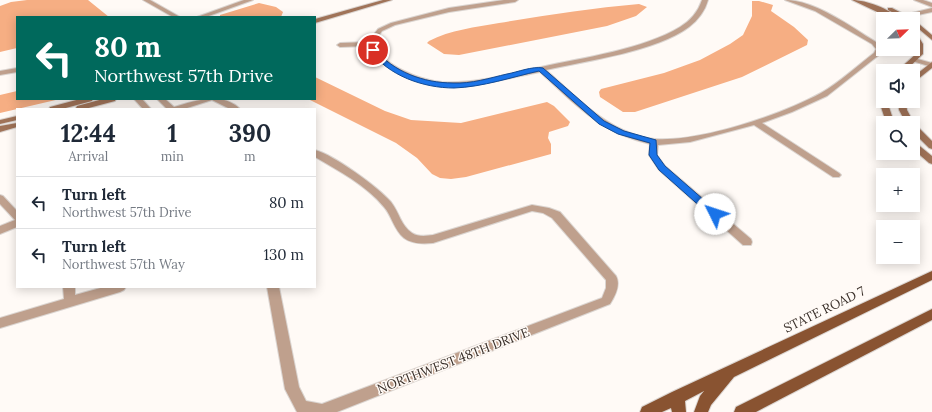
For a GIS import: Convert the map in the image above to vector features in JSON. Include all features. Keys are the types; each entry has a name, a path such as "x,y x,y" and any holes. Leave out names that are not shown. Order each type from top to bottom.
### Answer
{"main road":[{"name":"STATE ROAD 7","path":"647,412 932,275"},
{"path":"741,412 932,314"},
{"path":"701,412 705,402 730,372"},
{"path":"677,397 679,412"}],"street":[{"path":"146,0 175,16"},
{"path":"203,16 250,0"},
{"path":"315,16 369,0"},
{"path":"316,21 390,0"},
{"path":"370,44 380,30 393,24 449,10 515,0"},
{"path":"370,44 378,57 400,73 431,83 454,86 476,83 630,49 678,31 690,23 702,9 705,0"},
{"path":"541,69 602,123 621,132 654,142 688,141 755,122 794,108 823,95 877,54 880,48 874,43 817,10 788,0"},
{"path":"855,0 884,12"},
{"path":"868,0 895,12"},
{"path":"917,0 932,5"},
{"path":"920,15 932,10"},
{"path":"920,17 932,14"},
{"path":"920,28 932,38"},
{"path":"340,45 370,44"},
{"path":"909,64 918,56"},
{"path":"914,60 932,64"},
{"path":"920,75 932,64"},
{"path":"0,73 16,70"},
{"path":"56,108 84,100"},
{"path":"81,108 109,100"},
{"path":"139,100 146,108"},
{"path":"162,100 170,108"},
{"path":"179,108 205,100"},
{"path":"220,100 234,108"},
{"path":"0,122 16,118"},
{"path":"755,122 836,175"},
{"path":"0,129 16,125"},
{"path":"920,134 932,146"},
{"path":"654,142 653,155 662,168 747,242"},
{"path":"920,151 932,161"},
{"name":"NORTHWEST 48TH DRIVE","path":"273,288 292,389 302,407 322,411 606,301 612,288 612,279 556,215 545,210 532,208 433,239 417,240 405,233 389,206 374,189 356,176 316,154"},
{"path":"0,198 16,216"},
{"path":"0,230 16,223"},
{"path":"69,288 70,303"},
{"path":"0,323 117,288"}],"shaded area":[{"path":"27,0 88,0 108,16 16,16 16,48 0,52 0,6 11,2"},
{"path":"752,1 759,1 773,5 771,11 794,27 808,40 807,45 742,77 635,112 623,112 600,97 599,92 601,89 664,73 700,60 730,44 743,35 752,16"},
{"path":"259,3 276,7 283,12 281,16 220,15"},
{"path":"639,4 647,7 636,16 607,26 459,55 444,54 427,43 446,34 472,28 534,17"},
{"path":"316,77 385,111 411,120 461,123 547,102 554,106 570,122 568,126 549,132 548,138 551,144 551,154 466,177 451,179 440,178 432,174 417,158 396,143 310,100 316,100"},
{"path":"16,91 16,100 56,100 16,108 16,109 0,113 0,95"}],"route":[{"path":"373,50 378,57 400,73 431,83 454,86 476,83 541,69 602,123 621,132 654,142 653,155 662,168 715,214"}]}
